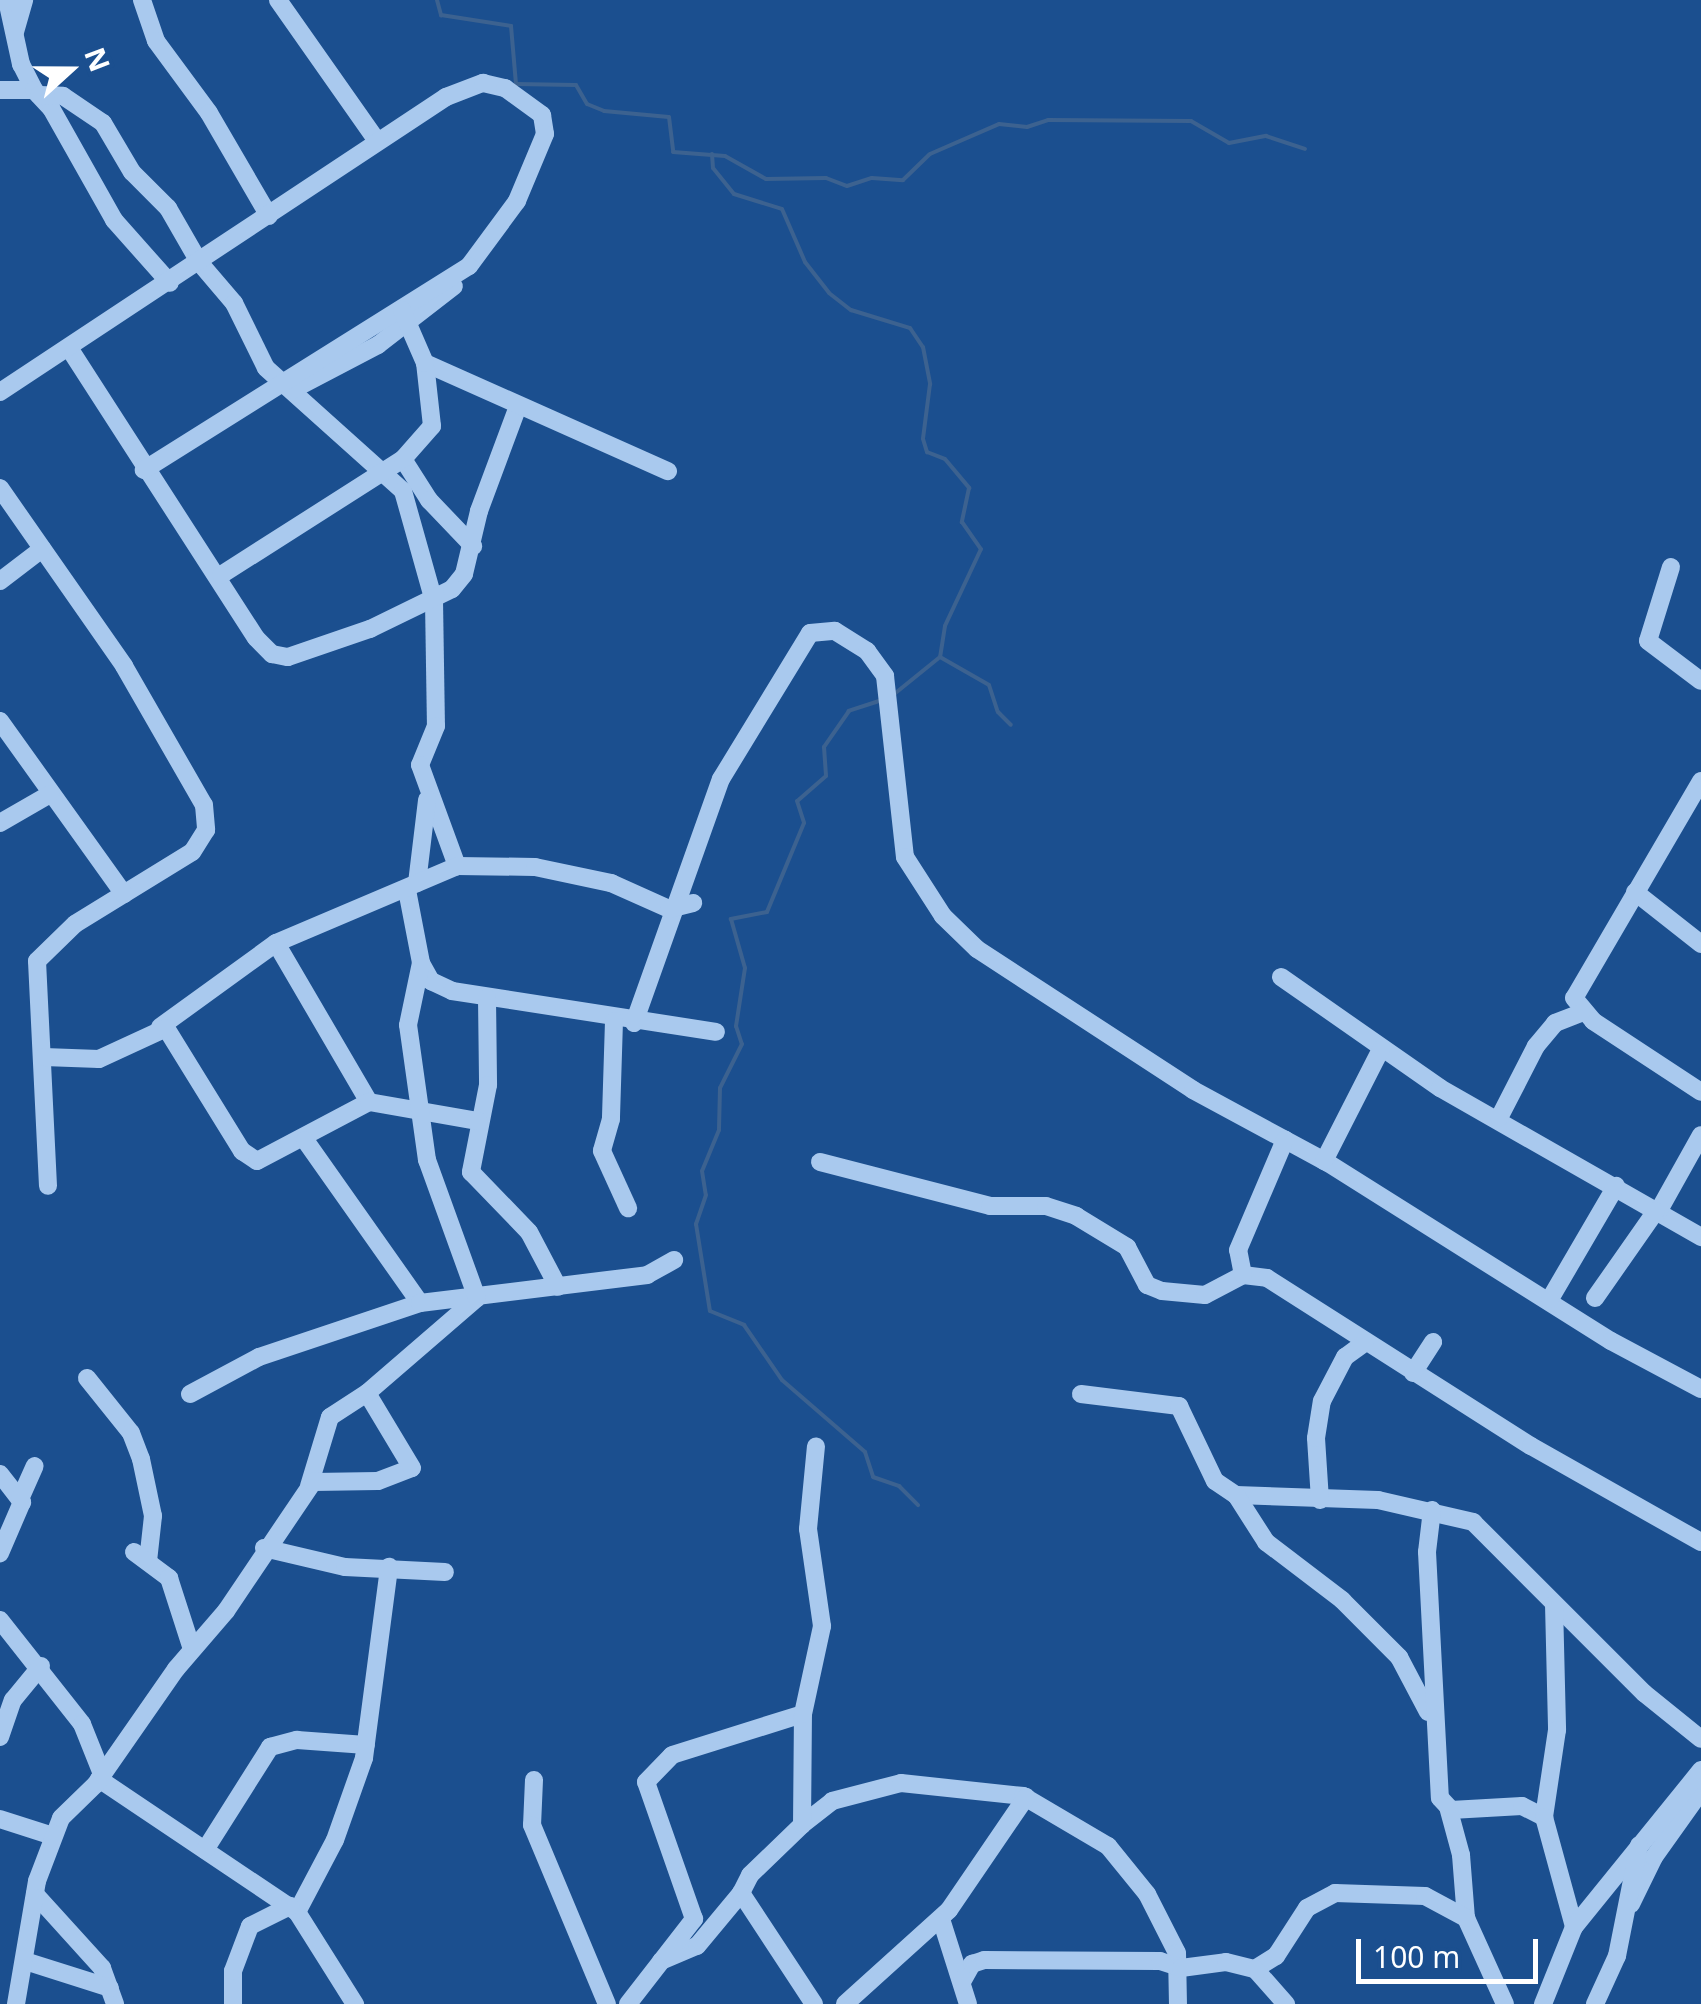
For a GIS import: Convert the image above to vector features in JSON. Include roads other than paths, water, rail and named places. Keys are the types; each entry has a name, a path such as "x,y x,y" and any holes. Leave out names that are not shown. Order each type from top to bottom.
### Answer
{"street":[{"path":"7,0 37,93 114,220 170,283"},
{"path":"15,32 24,0"},
{"path":"142,0 156,41 209,113 269,216"},
{"path":"278,0 378,141"},
{"path":"0,392 71,351 446,97 483,83 505,88 542,115 545,134 517,201 444,297 144,470"},
{"path":"0,90 63,96 89,108 132,172 168,208 199,262 234,302 266,368 386,470 414,516 434,601 436,726 420,765 428,798 456,866"},
{"path":"221,574 386,470 403,458 432,426 425,363 405,317"},
{"path":"71,351 144,470 221,574 256,638 272,654 288,657 434,601 464,574 479,511 518,406"},
{"path":"425,363 668,471"},
{"path":"403,458 429,500 473,546"},
{"path":"0,488 124,666 204,805 206,830 192,852 49,943 37,960 48,1186"},
{"path":"0,581 42,549"},
{"path":"1672,567 1648,642 1701,681"},
{"path":"628,1208 602,1150 611,1119 624,1022 721,779 810,633 835,631 867,650 885,676 904,857 943,916 976,948 1194,1090 1324,1162 1701,1390"},
{"path":"0,721 124,894"},
{"path":"1701,781 1575,992 1581,1013 1701,1092"},
{"path":"0,824 50,794"},
{"path":"428,798 412,886 422,962 431,981 488,998 624,1022 716,1032"},
{"path":"44,1057 100,1059 160,1027 276,943 456,866 566,873 611,884 669,910 693,902"},
{"path":"1635,892 1701,944"},
{"path":"276,943 369,1102"},
{"path":"422,962 408,1025 420,1113 436,1199 477,1298"},
{"path":"1281,977 1382,1049 1701,1237"},
{"path":"488,998 488,1084 478,1122 472,1172 529,1232 558,1287"},
{"path":"1499,1118 1536,1046 1555,1023 1581,1013"},
{"path":"160,1027 179,1043 242,1150 256,1161 305,1140 369,1102 478,1122"},
{"path":"1324,1162 1382,1049"},
{"path":"1595,1298 1657,1211 1701,1135"},
{"path":"305,1140 420,1303"},
{"path":"1243,1275 1238,1250 1284,1140"},
{"path":"820,1162 990,1206 1046,1206 1076,1216 1127,1247 1147,1285 1162,1291 1205,1294 1243,1275 1267,1278 1413,1373 1701,1542"},
{"path":"1550,1299 1616,1186"},
{"path":"190,1394 259,1357 420,1303 647,1276 674,1260"},
{"path":"16,2004 34,1894 61,1818 100,1776 192,1650 226,1611 264,1548 309,1486 330,1417 367,1392 477,1298"},
{"path":"1413,1373 1433,1342"},
{"path":"1320,1500 1316,1438 1322,1401 1345,1357 1364,1343"},
{"path":"87,1378 131,1433 142,1458 153,1516 141,1557 169,1578 192,1650"},
{"path":"309,1486 330,1478 378,1481 412,1468 367,1392"},
{"path":"1080,1394 1179,1406 1215,1482 1236,1495 1266,1542 1342,1600 1398,1657 1432,1720"},
{"path":"802,1824 803,1714 822,1626 808,1529 816,1446"},
{"path":"0,1552 21,1512 20,1499 35,1466"},
{"path":"0,1474 20,1499"},
{"path":"1236,1495 1378,1500 1473,1522 1554,1604 1701,1739"},
{"path":"1432,1510 1427,1552 1437,1790 1448,1807 1461,1855 1466,1918 1505,2004"},
{"path":"264,1548 345,1567 389,1566 446,1572"},
{"path":"233,2004 233,1971 250,1926 293,1909 335,1840 366,1745 389,1566"},
{"path":"1554,1604 1557,1730 1544,1817 1574,1927"},
{"path":"0,1620 42,1666 86,1730 100,1776 293,1909 355,2004"},
{"path":"0,1736 13,1700 42,1666"},
{"path":"628,2004 694,1919 646,1782 672,1755 803,1714"},
{"path":"205,1850 270,1748 297,1740 366,1745"},
{"path":"1542,2004 1574,1927 1701,1770"},
{"path":"534,1780 532,1825 607,2004"},
{"path":"660,1962 697,1946 741,1894 750,1874 832,1801 901,1783 1026,1797 1122,1861 1164,1919 1180,1968 1178,2004"},
{"path":"1626,1913 1654,1857 1701,1791"},
{"path":"845,2004 940,1919 1026,1797"},
{"path":"1448,1807 1522,1806 1544,1817"},
{"path":"0,1818 53,1836"},
{"path":"1595,2004 1617,1956 1641,1840"},
{"path":"1255,1970 1276,1956 1307,1908 1335,1893 1425,1896 1466,1918"},
{"path":"34,1894 102,1968 113,1996"},
{"path":"741,1894 814,2004"},
{"path":"940,1919 968,2004"},
{"path":"962,1982 972,1964 984,1960 1160,1961 1180,1968 1226,1962 1255,1970 1286,2004"},
{"path":"25,1961 113,1996"}],"waterway":[{"path":"437,0 441,15 511,26 516,84 576,85 587,104 604,111 669,117 673,152 725,156 766,179 826,178 847,186 872,178 903,180 930,154 999,124 1027,127 1048,120 1191,121 1229,143 1266,136 1305,149"},
{"path":"712,154 713,168 734,194 782,209 805,262 829,293 851,310 910,328 923,347 930,384 923,439 927,452 945,459 969,488 962,522 981,549 945,626 940,657"},
{"path":"893,695 940,657 989,685 998,712 1011,725"},
{"path":"879,701 849,711 824,747 826,776 797,801 804,823 767,912 731,919 745,968 736,1026 742,1044 720,1088 719,1130 702,1171 706,1195 696,1224 710,1311 744,1325 782,1380 865,1452 873,1477 899,1486 918,1505"}]}
